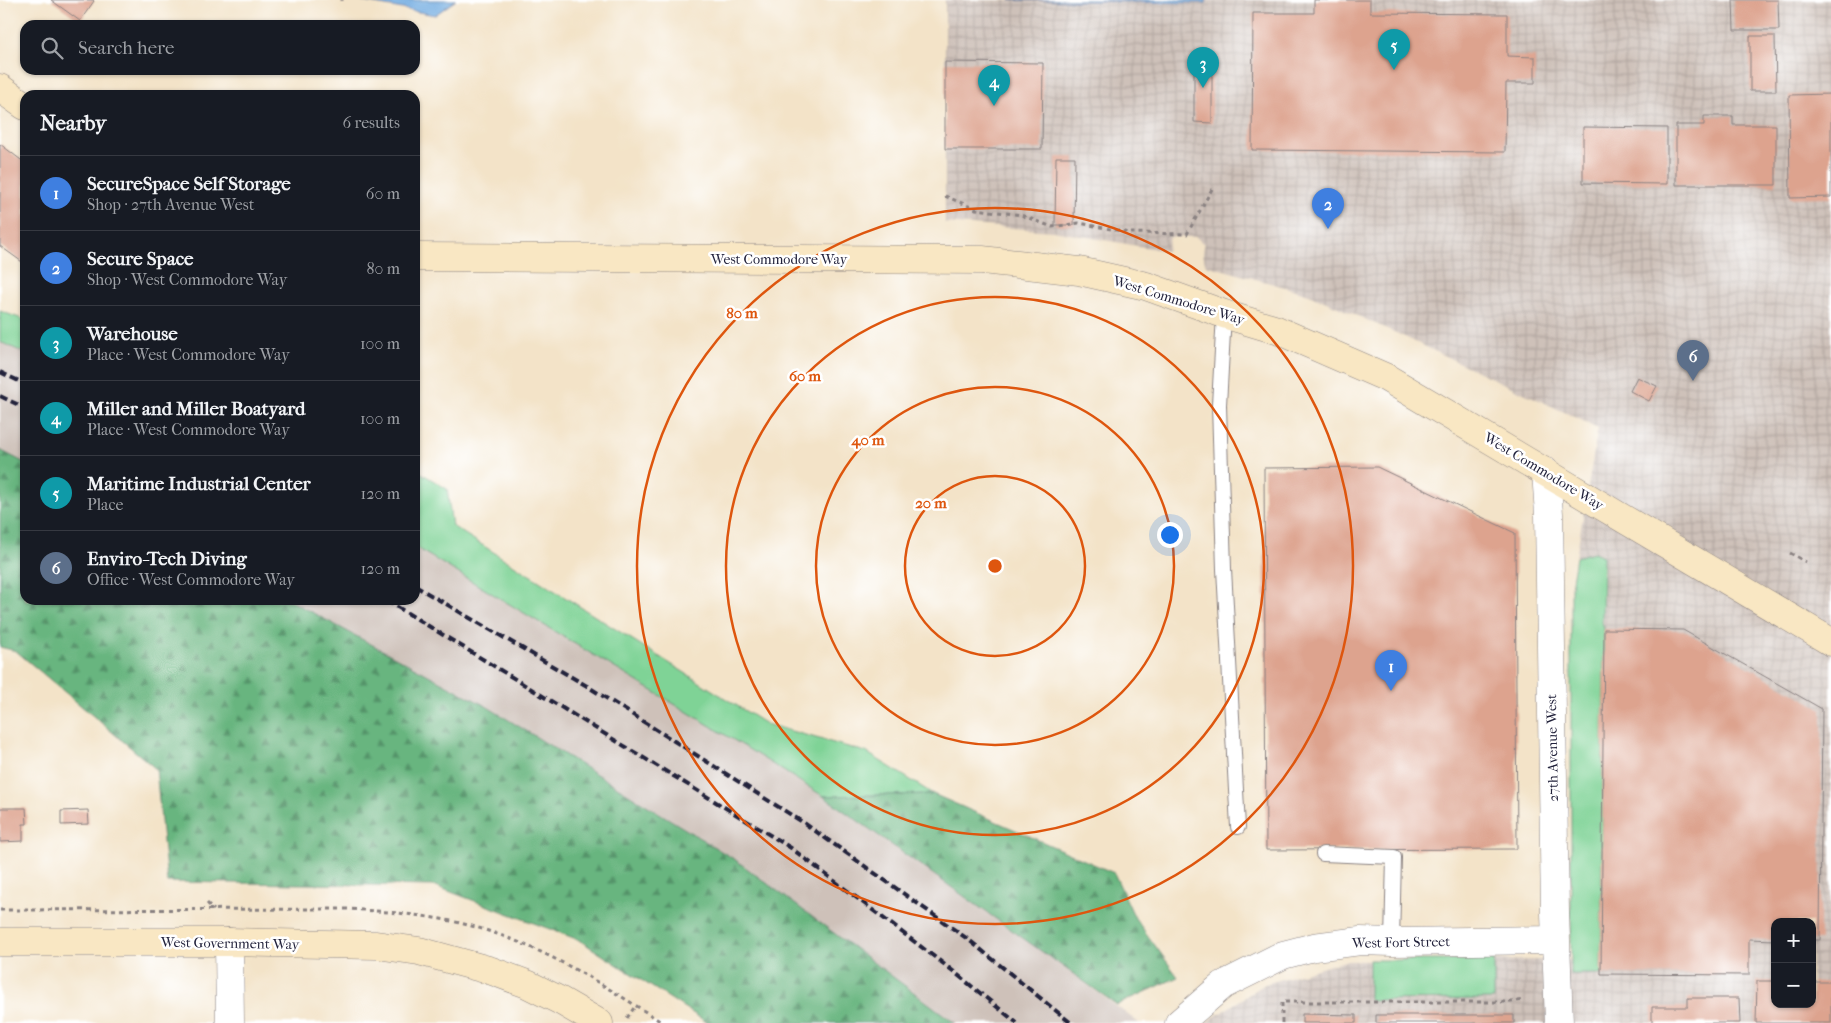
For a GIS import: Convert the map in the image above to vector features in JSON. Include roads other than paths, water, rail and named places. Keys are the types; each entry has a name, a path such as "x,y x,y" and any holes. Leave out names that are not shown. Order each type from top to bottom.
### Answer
{"street":[{"path":"0,88 20,102"},
{"name":"West Commodore Way","path":"420,257 982,260 1079,271 1146,286 1224,314 1277,330 1385,378 1831,642"},
{"name":"27th Avenue West","path":"1546,472 1549,514 1559,1023"},
{"name":"West Fort Street","path":"1179,1023 1223,985 1283,955 1314,948 1360,941 1556,940"},
{"name":"West Government Way","path":"0,942 229,942 376,946 419,951 492,971 527,984 599,1023"},
{"path":"229,942 230,1023"}],"lane":[{"path":"1224,314 1219,415 1224,569 1238,827"},
{"path":"1323,854 1394,857 1392,942"}],"water":[{"path":"353,0 456,0 435,15"},
{"path":"1010,0 1207,0 1206,3 1194,3"}],"railway":[{"path":"0,372 20,382"},
{"path":"0,396 20,406"},
{"path":"420,589 587,686 804,823 969,940 1071,1023"},
{"path":"394,605 791,848 953,971 1017,1023"}],"place":[{"name":"Maritime Industrial Center","path":"1394,70"},
{"name":"Warehouse","path":"1203,88"},
{"name":"Miller and Miller Boatyard","path":"994,106"},
{"name":"Secure Space","path":"1328,229"},
{"name":"Enviro-Tech Diving","path":"1693,381"},
{"name":"SecureSpace Self Storage","path":"1391,691"}]}
